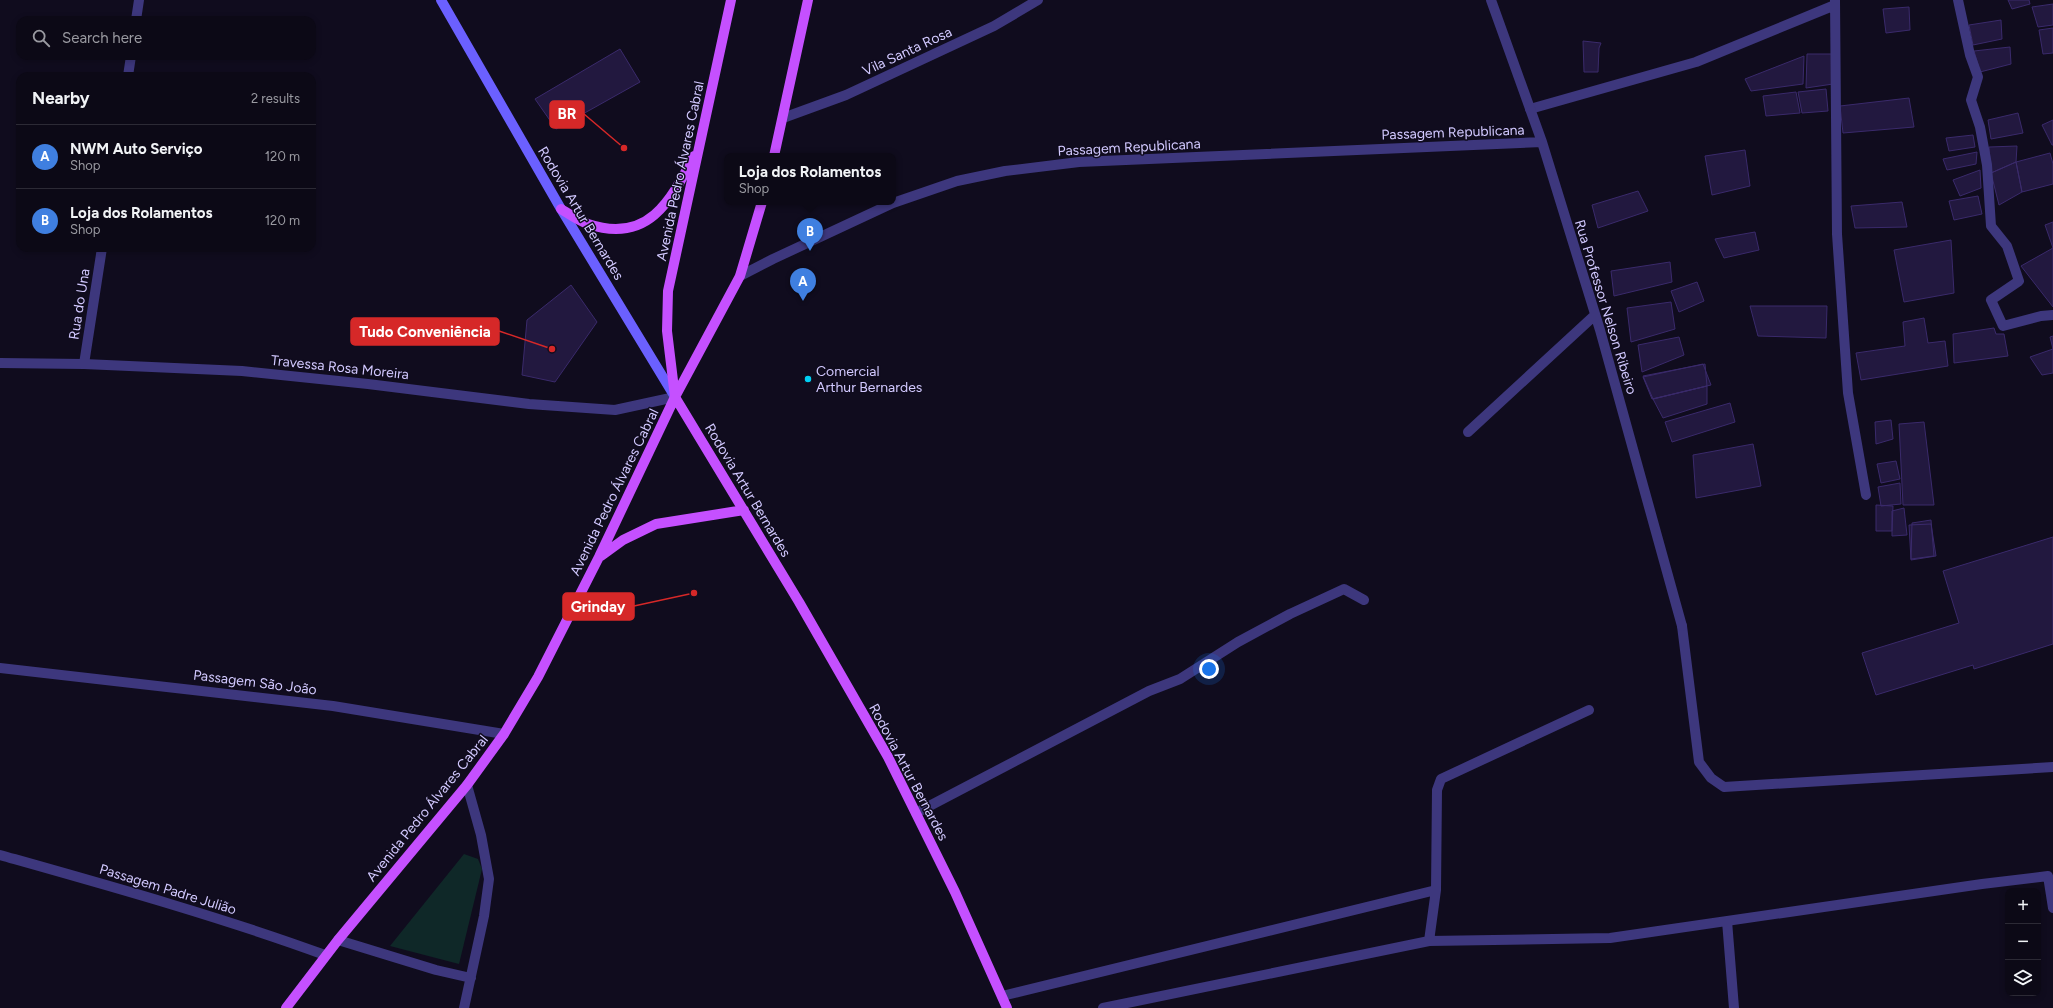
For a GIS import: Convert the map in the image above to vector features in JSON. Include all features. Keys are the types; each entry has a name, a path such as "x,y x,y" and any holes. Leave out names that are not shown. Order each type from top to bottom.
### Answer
{"main road":[{"name":"Rodovia Artur Bernardes","path":"441,0 561,209 799,602 884,750 955,892 1007,1008"},
{"name":"Avenida Pedro Álvares Cabral","path":"675,397 666,331 668,291 731,0"},
{"path":"775,153 808,0"},
{"path":"561,209 587,224 601,227 623,229 649,221 668,202 700,146"},
{"name":"Avenida Pedro Álvares Cabral","path":"286,1008 325,956 467,785 504,734 538,677 599,557 675,397 740,276 761,205"},
{"path":"599,557 622,540 656,524 744,510"}],"street":[{"path":"137,16 139,0"},
{"name":"Vila Santa Rosa","path":"783,118 846,95 994,26 1038,0"},
{"name":"Rua Professor Nelson Ribeiro","path":"1491,0 1542,142 1595,315 1682,626 1699,762 1711,778 1724,787 2053,767"},
{"path":"1958,0 1970,56 1978,77 1971,100 1980,127 1987,165 1991,226 2007,246 2019,281 1991,300 2003,326 2041,316 2053,315"},
{"path":"1530,109 1696,62 1835,3 1839,258 1848,393 1866,495"},
{"path":"129,72 130,60"},
{"name":"Passagem Republicana","path":"896,202 958,181 1005,171 1079,162 1542,142"},
{"name":"Passagem Republicana","path":"740,276 772,259 889,205"},
{"name":"Rua do Una","path":"84,364 101,252"},
{"path":"1468,432 1595,315"},
{"name":"Travessa Rosa Moreira","path":"0,363 84,364 242,371 368,384 529,404 616,410 675,397"},
{"path":"916,813 1149,691 1180,679 1238,642 1290,614 1344,589 1364,600"},
{"name":"Passagem São João","path":"0,668 332,706 504,734"},
{"path":"1429,941 1436,890 1437,790 1441,779 1589,710"},
{"path":"464,1008 484,916 488,879 481,835 467,785"},
{"name":"Passagem Padre Julião","path":"0,855 171,903 254,929 325,956"},
{"path":"1102,1008 1429,941 1610,938 1982,884 2050,876 2053,908"},
{"path":"1002,996 1436,890"},
{"path":"1727,921 1734,1008"},
{"path":"338,940 436,970 471,978"}],"green space":[{"path":"464,854 478,859 482,869 459,964 390,946"}],"building":[{"path":"2008,0 2029,0 2030,4 2012,9"},
{"path":"2053,4 2053,25 2038,27 2032,7"},
{"path":"1909,7 1910,30 1886,33 1883,9"},
{"path":"2001,20 2002,39 1973,45 1969,25"},
{"path":"2053,28 2053,53 2043,54 2039,30"},
{"path":"1583,41 1601,43 1599,48 1598,72 1584,72"},
{"path":"2010,47 2011,64 1980,72 1974,51"},
{"path":"620,49 640,82 556,129 535,99"},
{"path":"1807,54 1832,54 1833,84 1806,88"},
{"path":"1804,56 1803,84 1751,91 1745,79"},
{"path":"1826,89 1828,111 1802,113 1798,92"},
{"path":"1796,92 1800,113 1766,116 1763,96"},
{"path":"1909,98 1914,127 1843,133 1840,106"},
{"path":"2018,113 2023,133 1991,139 1988,120"},
{"path":"2053,120 2053,145 2052,145 2042,125"},
{"path":"1973,135 1975,147 1949,151 1946,138"},
{"path":"2017,146 2016,162 1991,173 1989,147"},
{"path":"1745,150 1750,186 1712,195 1705,156"},
{"path":"1977,152 1976,164 1947,170 1943,159"},
{"path":"2050,153 2053,164 2053,184 2022,192 2016,162"},
{"path":"2016,162 2022,192 1999,205 1991,173"},
{"path":"1980,170 1981,188 1960,196 1953,180"},
{"path":"1638,191 1648,211 1598,228 1592,205"},
{"path":"1978,196 1982,214 1954,220 1949,201"},
{"path":"1902,202 1907,227 1855,228 1851,206"},
{"path":"2053,222 2053,248 2045,225"},
{"path":"1755,232 1759,250 1724,258 1715,239"},
{"path":"1951,240 1954,293 1904,302 1894,250"},
{"path":"2053,248 2053,307 2021,266"},
{"path":"1670,262 1672,282 1614,296 1611,271"},
{"path":"1697,282 1704,301 1679,312 1671,291"},
{"path":"571,285 597,322 555,382 522,375 527,320"},
{"path":"1671,302 1675,329 1631,342 1627,308"},
{"path":"1750,306 1827,306 1826,338 1758,336"},
{"path":"1924,318 1928,343 1945,341 1948,366 1861,380 1856,353 1905,346 1903,322"},
{"path":"1994,328 1996,334 2004,334 2008,356 1954,363 1953,334"},
{"path":"2053,336 2053,349 2050,337"},
{"path":"1679,337 1684,355 1642,372 1638,345"},
{"path":"2053,349 2053,373 2042,375 2030,357"},
{"path":"1703,364 1711,385 1652,399 1643,377"},
{"path":"1705,364 1707,386 1653,399 1643,376"},
{"path":"1707,386 1707,404 1663,418 1653,399"},
{"path":"1730,403 1735,422 1672,442 1665,422"},
{"path":"1891,420 1893,439 1876,444 1875,422"},
{"path":"1924,422 1934,505 1903,505 1899,424"},
{"path":"1753,444 1761,486 1696,498 1693,455"},
{"path":"1896,461 1900,479 1881,483 1877,464"},
{"path":"1900,483 1901,504 1881,506 1878,487"},
{"path":"1876,505 1893,506 1892,531 1876,531"},
{"path":"1904,508 1907,535 1892,536 1892,511"},
{"path":"1931,520 1934,556 1911,559 1912,523"},
{"path":"1931,524 1936,556 1911,560 1909,525"},
{"path":"2053,537 2053,644 1974,669 1973,665 1876,695 1862,653 1959,623 1943,571"}],"place":[{"name":"BR","path":"624,148"},
{"name":"Loja dos Rolamentos","path":"810,251"},
{"name":"NWM Auto Serviço","path":"803,301"},
{"name":"Tudo Conveniência","path":"552,349"},
{"name":"Comercial Arthur Bernardes","path":"808,379"},
{"name":"Grinday","path":"694,593"}]}
